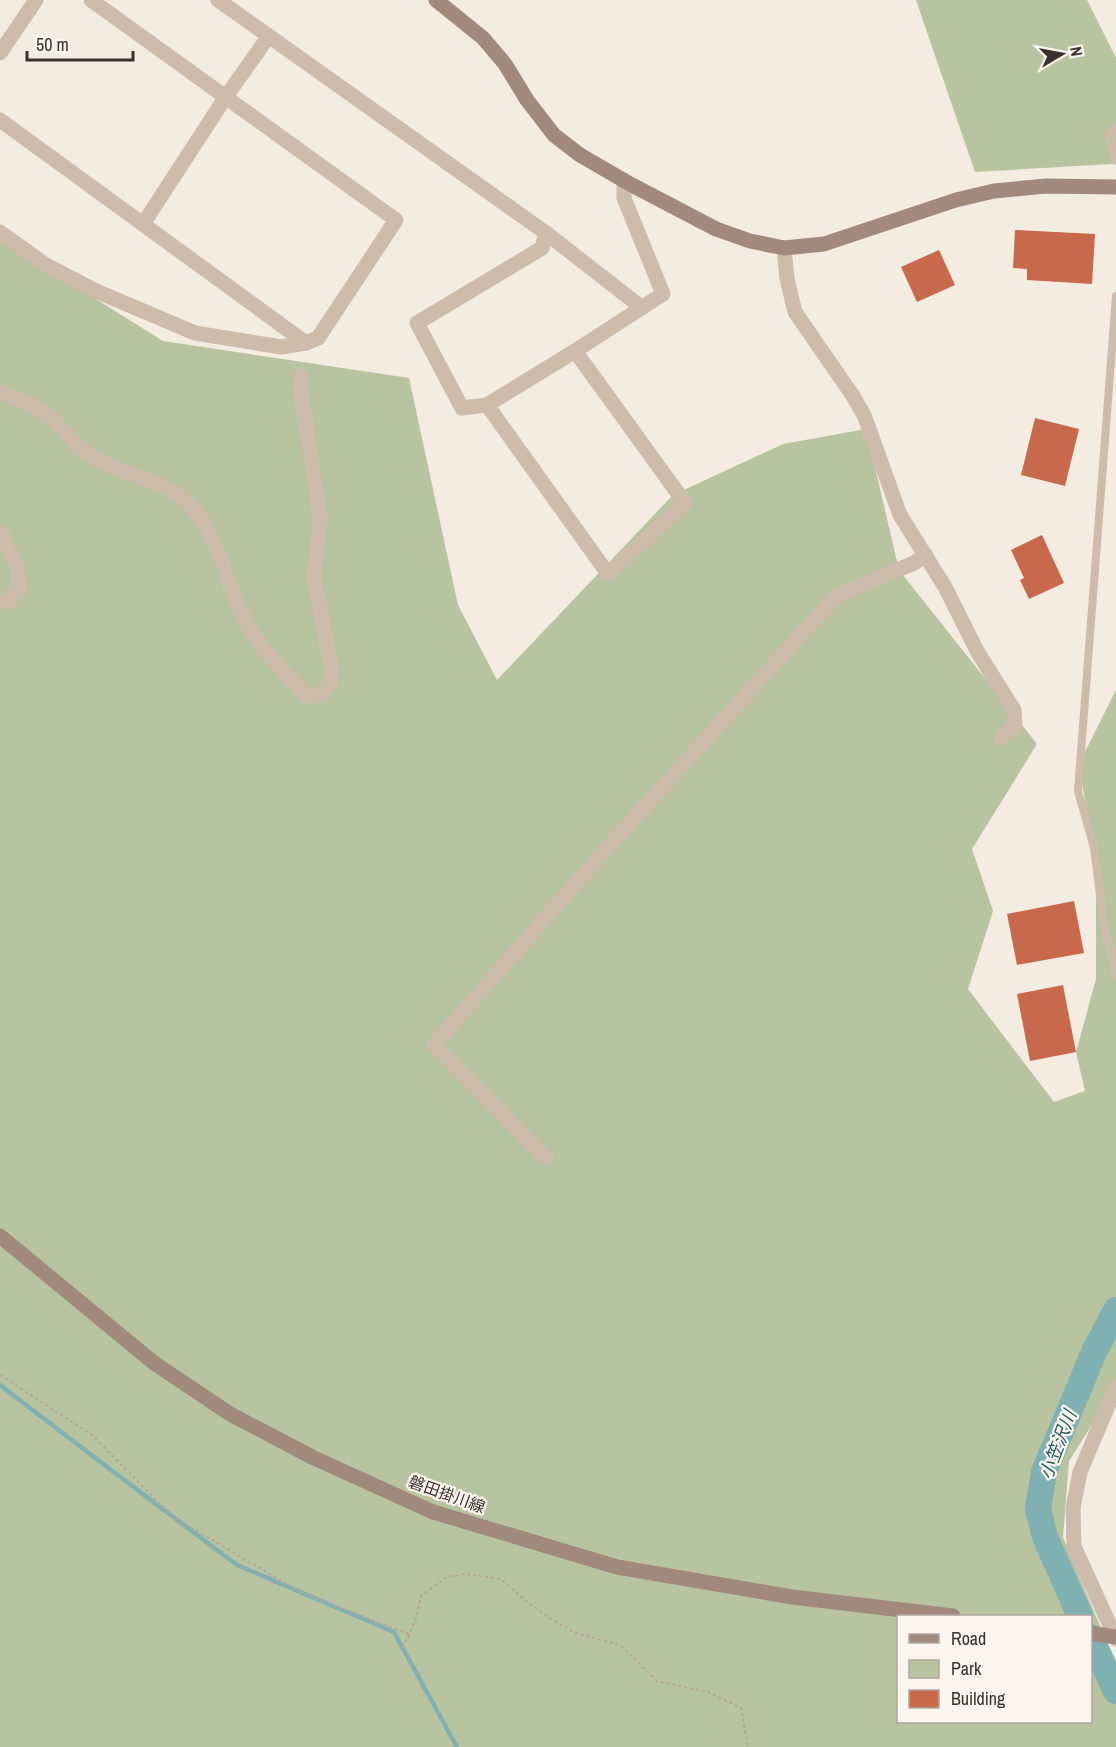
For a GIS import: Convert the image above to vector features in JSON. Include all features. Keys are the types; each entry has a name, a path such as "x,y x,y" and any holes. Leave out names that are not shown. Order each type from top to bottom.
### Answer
{"main road":[{"path":"436,0 483,38 505,64 527,100 554,135 580,155 624,180 716,229 750,242 784,248 824,244 994,191 1046,186 1116,187"},
{"name":"磐田掛川線","path":"0,1236 154,1363 230,1414 314,1458 433,1512 617,1567 792,1597 937,1615"},
{"path":"1092,1633 1116,1638"}],"street":[{"path":"0,53 36,0"},
{"path":"0,232 46,265 96,291 195,333 281,347 306,344 318,338 396,220 90,0"},
{"path":"218,0 546,233 641,307"},
{"path":"143,224 225,98 269,36"},
{"path":"0,120 306,344"},
{"path":"546,233 542,248 417,323 462,408 487,405 663,294 624,198 624,180"},
{"path":"784,248 787,279 795,312 864,415 900,515 945,587 977,651 1014,710 1015,726 1001,738"},
{"path":"487,405 608,574 685,503 575,351"},
{"path":"0,392 44,411 74,442 96,458 123,471 166,486 186,501 198,516 225,566 229,585 251,630 270,657 307,696 322,695 330,684 332,670 314,578 320,515 300,388 301,376"},
{"path":"0,533 17,566 20,587 9,601 0,602"},
{"path":"546,1158 434,1045 614,841 836,596 914,563 926,555"},
{"path":"1116,1387 1080,1472 1074,1508 1074,1546 1116,1638"}],"lane":[{"path":"1116,126 1108,136 1116,160"},
{"path":"1116,297 1078,791 1094,848 1104,926 1116,975"}],"path":[{"path":"0,1376 92,1434 172,1516 300,1592 409,1634"},
{"path":"403,1648 416,1619 421,1596 447,1577 465,1574 501,1579 527,1602 575,1633 620,1645 657,1681 708,1692 741,1708 748,1747"}],"green space":[{"path":"916,0 1087,0 1116,58 1116,148 1113,164 975,172"},
{"path":"0,239 163,341 409,378 458,605 497,680 673,495 783,444 866,429 899,570 1037,744 972,849 993,911 968,989 1054,1102 1085,1091 1076,1052 1096,979 1096,867 1079,764 1116,690 1116,1387 1069,1461 1063,1537 1116,1664 1116,1672 1092,1645 1092,1615 897,1615 897,1723 1092,1723 1092,1655 1116,1679 1116,1747 0,1747"}],"building":[{"path":"1015,230 1095,234 1092,284 1027,280 1027,269 1013,268"},
{"path":"939,250 955,285 917,302 901,267"},
{"path":"1035,418 1079,429 1065,486 1021,475"},
{"path":"1042,535 1064,583 1029,599 1020,580 1024,578 1011,550"},
{"path":"1074,901 1084,953 1017,965 1007,914"},
{"path":"1063,985 1076,1052 1030,1061 1017,994"}],"waterway":[{"name":"小笠沢川","path":"1080,1615 1045,1537 1038,1509 1044,1472 1094,1352 1116,1310"},
{"path":"0,1385 237,1565 394,1632 457,1747"},
{"name":"小笠沢川","path":"1092,1641 1116,1691"}]}
